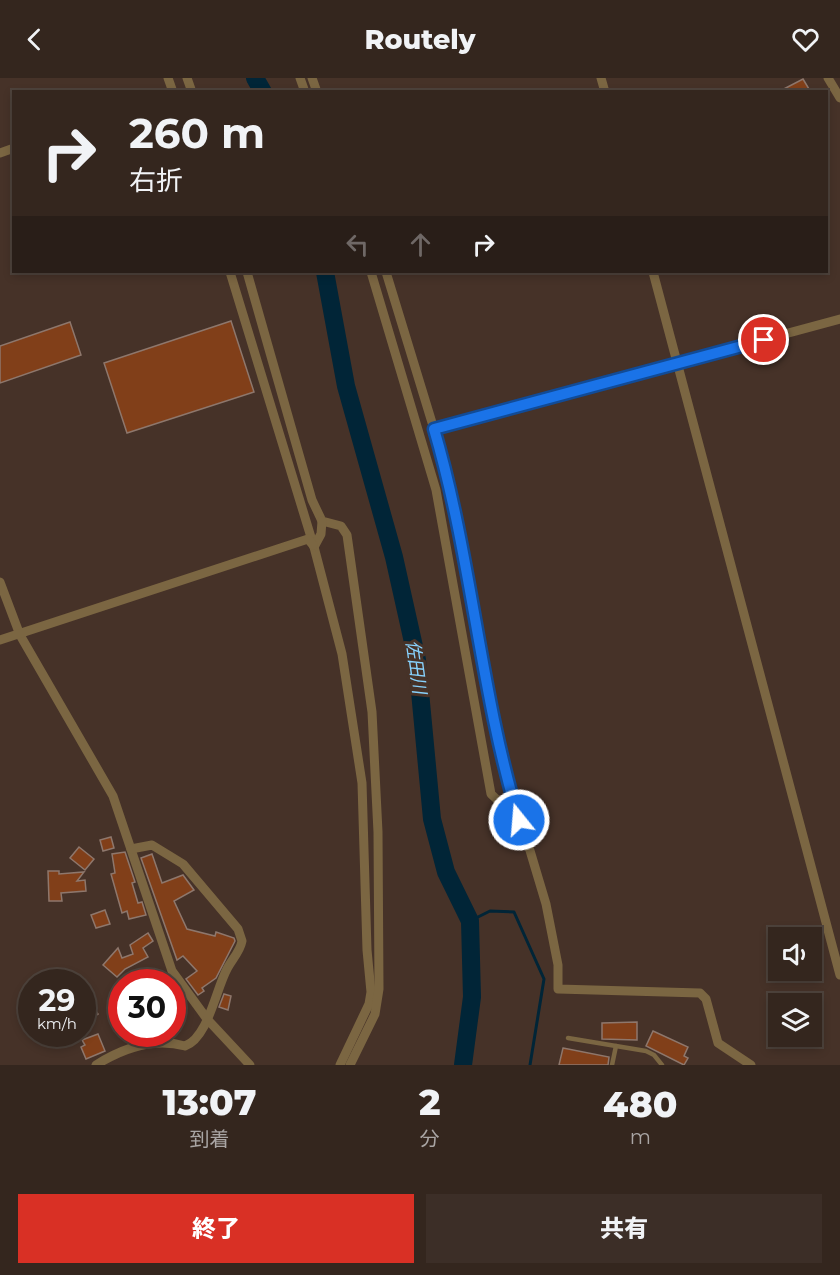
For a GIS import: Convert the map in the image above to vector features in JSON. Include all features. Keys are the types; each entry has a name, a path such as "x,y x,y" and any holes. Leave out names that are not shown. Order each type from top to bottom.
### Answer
{"street":[{"path":"828,78 840,98"},
{"path":"230,273 314,547 342,654 362,783 367,950 371,992 369,1004 340,1065"},
{"path":"247,273 312,500 322,521 321,534 314,547"},
{"path":"371,273 436,490 491,794 519,820"},
{"path":"386,273 434,429 463,541 496,736 519,820 546,904 558,965 558,989 700,993 706,999 718,1043 752,1065"},
{"path":"653,273 840,975"},
{"path":"434,429 840,319"},
{"path":"322,521 341,526 347,535 366,655 377,799 378,1005 350,1065"},
{"path":"0,640 308,539 314,547"},
{"path":"0,582 20,635 104,777 172,971 207,1019 250,1065"},
{"path":"96,1065 117,1052 157,1042 188,1045 207,1019 227,969 241,946 241,935 183,864 152,845 131,849"}],"lane":[{"path":"568,1038 646,1052 654,1055 662,1065"},
{"path":"612,1065 616,1046"}],"building":[{"path":"803,79 809,89 807,90 782,90"},
{"path":"231,321 254,392 127,433 104,363"},
{"path":"70,322 81,355 0,383 0,346"},
{"path":"111,837 114,848 103,851 100,840"},
{"path":"79,847 94,859 85,870 70,858"},
{"path":"125,852 135,882 132,883 138,903 142,902 146,915 129,919 127,911 122,913 111,874 115,873 112,854"},
{"path":"152,854 162,883 183,875 194,890 174,901 187,929 215,936 216,932 234,938 235,941 216,978 202,988 204,991 198,995 186,979 197,971 183,956 177,960 141,858"},
{"path":"48,871 59,871 59,874 84,872 77,881 85,880 86,891 61,893 62,901 49,901"},
{"path":"105,910 110,924 96,928 91,915"},
{"path":"148,933 153,941 143,948 148,957 125,969 108,969 103,965 118,948 122,958 133,954 130,945"},
{"path":"224,994 231,996 228,1010 219,1007"},
{"path":"637,1022 637,1040 602,1039 602,1023"},
{"path":"653,1031 688,1047 684,1056 688,1058 684,1065 646,1046"},
{"path":"98,1034 105,1051 86,1059 81,1047 96,1047 96,1035"},
{"path":"563,1048 609,1057 608,1065 559,1065"}],"waterway":[{"name":"佐田川","path":"255,78 262,90"},
{"name":"佐田川","path":"325,273 346,386 394,557 417,660 432,819 446,872 470,921 472,997 463,1065"},
{"path":"470,921 490,911 514,912 544,979 530,1065"}],"route":[{"path":"519,820 496,736 463,541 448,475 434,429 764,340"}]}
